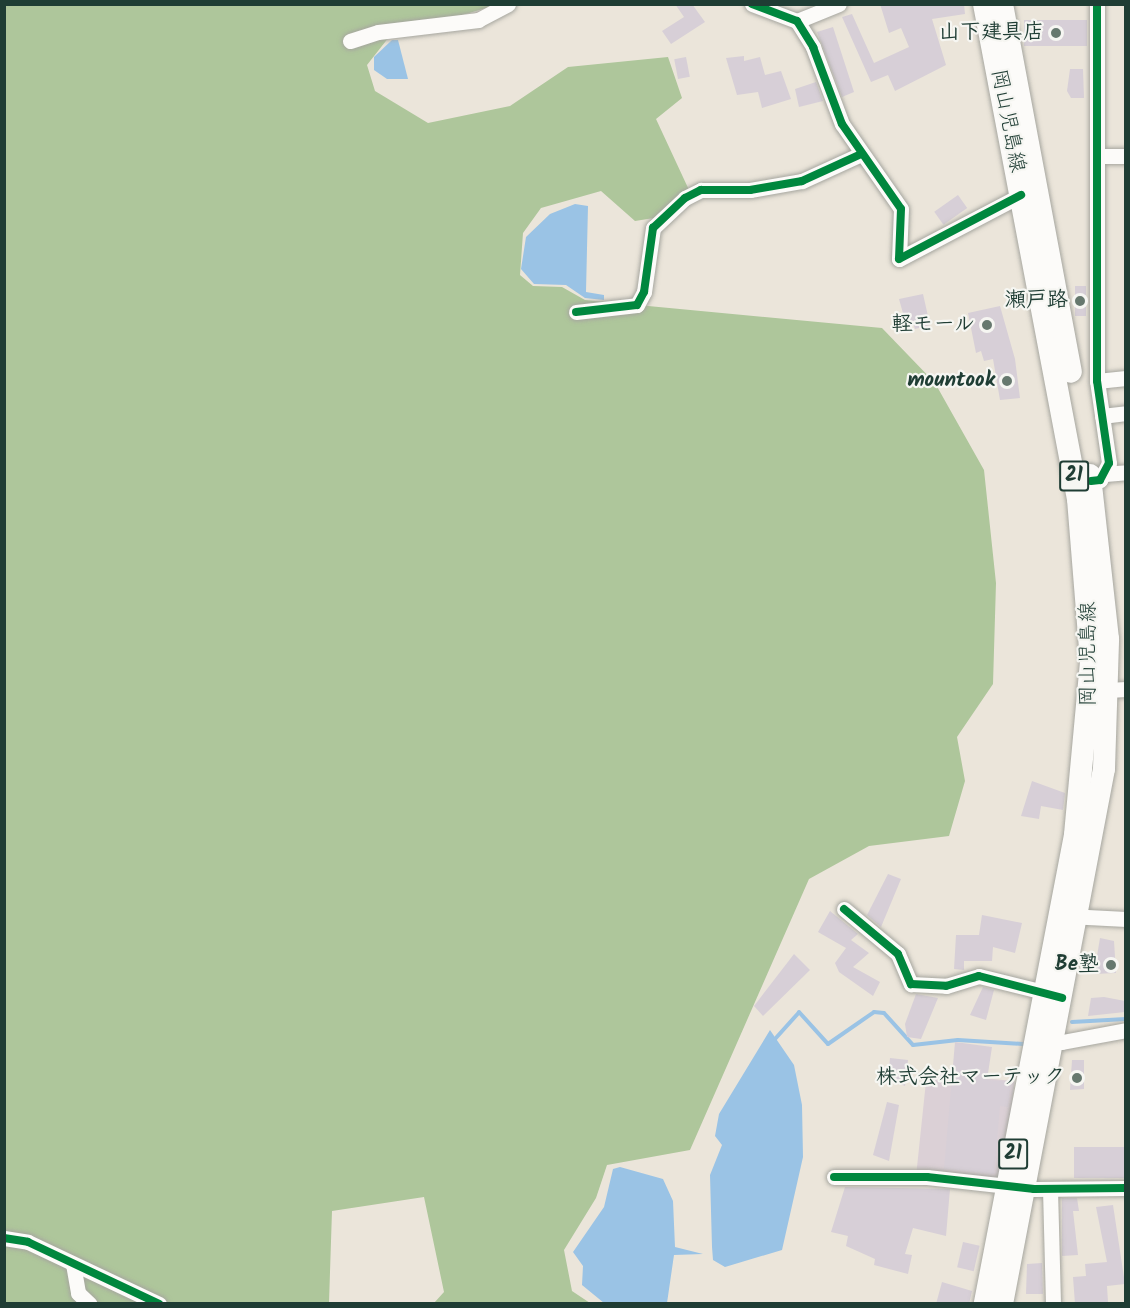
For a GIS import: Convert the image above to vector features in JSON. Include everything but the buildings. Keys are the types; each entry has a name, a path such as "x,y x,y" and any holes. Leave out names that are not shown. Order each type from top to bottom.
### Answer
{"main road":[{"name":"岡山児島線","path":"984,4 1021,195 1034,219"},
{"name":"岡山児島線","path":"985,1304 1016,1185 1068,916 1104,769 1117,690 1092,488 1034,219 1002,4"},
{"name":"岡山児島線","path":"1068,916 1090,703 1092,488"},
{"name":"岡山児島線","path":"1002,1304 1016,1185"}],"street":[{"path":"350,41 378,32 478,20 508,4"},
{"path":"752,4 797,21 813,47 842,124 901,208 899,259 1021,195"},
{"path":"797,21 839,4"},
{"path":"1092,488 1109,463 1097,381 1097,4"},
{"path":"576,312 637,305 644,292 652,228 685,198 701,190 750,190 802,181 861,154"},
{"path":"1098,156 1125,156"},
{"path":"1097,381 1125,378"},
{"path":"1102,416 1125,413"},
{"path":"1092,488 1125,472"},
{"path":"844,909 898,954 911,984 946,986 979,976 1053,995"},
{"path":"1068,916 1125,919"},
{"path":"1044,1039 1125,1030"},
{"path":"834,1177 1016,1185 1050,1189 1125,1188"},
{"path":"1050,1189 1053,1304"},
{"path":"4,1239 28,1242 159,1304"},
{"path":"73,1264 78,1293 90,1304"}],"shaded area":[{"path":"927,1072 1015,1081 1004,1181 917,1171"}],"green space":[{"path":"5,5 496,5 389,37 367,65 375,91 428,123 510,106 568,67 668,57 682,98 656,119 689,190 654,218 635,221 601,191 541,208 523,233 520,275 533,286 562,287 585,300 882,328 935,383 984,470 996,583 993,684 957,737 965,781 949,836 869,846 809,879 690,1150 607,1165 596,1198 564,1250 572,1291 590,1303 434,1303 444,1292 424,1197 332,1211 329,1303 5,1304"}],"water":[{"path":"392,40 398,40 408,79 387,79 374,70 374,57"},
{"path":"575,204 588,206 586,292 604,295 604,300 585,298 566,285 534,284 521,269 526,237 550,214"},
{"path":"770,1030 794,1065 802,1105 803,1157 782,1250 725,1267 713,1260 712,1247 710,1175 722,1145 715,1136 719,1114"},
{"path":"620,1167 663,1179 673,1201 675,1247 703,1254 674,1255 667,1303 604,1303 582,1285 583,1266 573,1252 604,1207 613,1169"}],"waterway":[{"path":"775,1039 799,1012 828,1044 874,1012 884,1013 913,1045 958,1040 1023,1044"},
{"path":"1072,1022 1126,1019"}],"cycle path":[{"path":"752,4 797,21 813,47 842,124 901,209 899,259 1021,195"},
{"path":"1091,481 1100,480 1109,463 1097,381 1097,4"},
{"path":"576,312 637,305 644,292 653,228 685,198 701,190 750,190 802,181 861,154"},
{"path":"844,909 898,954 911,984 946,986 979,976 1062,998"},
{"path":"834,1177 927,1177 1034,1189 1126,1188"},
{"path":"4,1238 28,1242 159,1304"}],"place":[{"name":"山下建具店","path":"1056,33"},
{"name":"瀬戸路","path":"1080,301"},
{"name":"軽モール","path":"987,325"},
{"name":"mountook","path":"1007,381"},
{"name":"Be塾","path":"1111,965"},
{"name":"株式会社マーテック","path":"1077,1078"}]}
